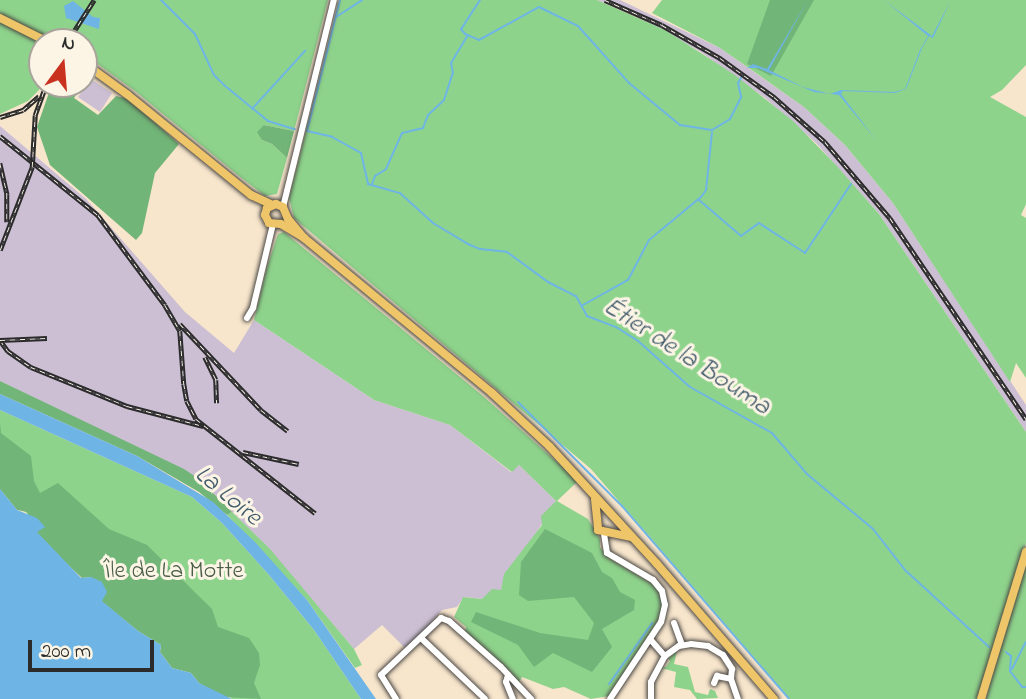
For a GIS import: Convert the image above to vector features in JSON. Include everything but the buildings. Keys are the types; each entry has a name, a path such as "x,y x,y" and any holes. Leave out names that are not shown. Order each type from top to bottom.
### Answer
{"main road":[{"path":"0,18 28,32"},
{"path":"98,75 251,195 267,220 280,221 304,238 518,416 578,474 607,511 614,515 617,523 774,699"},
{"path":"251,195 277,205"},
{"path":"265,213 277,205"},
{"path":"277,205 280,221"},
{"path":"594,496 597,516 595,527 631,538"},
{"path":"597,516 607,511"},
{"path":"608,533 617,523"},
{"path":"982,699 1026,552"}],"street":[{"path":"277,205 287,185 334,0"},
{"path":"197,164 202,155"},
{"path":"247,318 253,308 280,221"},
{"path":"608,533 604,547 609,555 653,580 663,593 664,615 610,699"},
{"path":"397,699 381,675 439,618 447,620 531,699"},
{"path":"674,623 682,645"},
{"path":"421,638 481,698"},
{"path":"650,639 665,656"},
{"path":"651,699 652,682 665,656 682,645 708,646 723,655 732,669 731,680 738,699"},
{"path":"508,675 506,682 513,699"},
{"path":"714,683 717,676 731,680"}],"shaded area":[{"path":"597,0 620,0 720,48 804,107 845,145 893,203 1026,405 1026,432 879,214 816,143 765,98 699,51 634,15"},
{"path":"98,84 112,93 100,112 79,98 98,98"},
{"path":"0,126 86,199 185,312 234,353 254,320 374,400 450,425 511,472 519,465 556,501 501,590 483,599 464,597 457,607 442,610 420,636 405,648 382,625 354,649 269,549 199,479 0,381"}],"green space":[{"path":"0,0 328,0 294,131 264,125 262,140 272,144 287,158 277,194 265,196 98,64 98,28 28,28 28,98 31,98 0,114"},
{"path":"339,0 597,0 665,30 735,75 793,121 836,165 879,214 1026,432 1026,543 979,699 790,699 591,469 294,218 289,198"},
{"path":"662,0 1026,0 1026,65 1002,90 990,97 1026,117 1026,204 1021,215 1026,218 1026,378 1016,363 1010,382 893,203 845,145 804,107 720,48 652,13"},
{"path":"770,0 814,0 771,76 747,64"},
{"path":"116,96 128,99 179,144 155,173 142,233 136,240 50,165 37,127 47,98 74,98 98,115"},
{"path":"264,125 294,131 287,158 272,144 262,140 257,132"},
{"path":"284,232 483,396 578,481 557,501 588,519 600,539 600,547 609,558 657,587 663,605 660,619 609,696 591,699 564,687 553,689 522,677 519,682 465,632 466,627 454,617 463,597 482,599 492,589 501,590 504,574 542,525 541,516 556,501 519,465 512,472 450,425 374,400 254,320 278,234"},
{"path":"0,381 184,469 199,479 232,512 227,515 199,492 137,456 0,394"},
{"name":"Île de La Motte","path":"0,410 192,497 222,523 269,575 314,630 361,699 232,699 0,489"},
{"path":"0,422 1,433 31,456 34,481 40,493 58,483 109,529 147,545 212,609 218,627 249,638 259,653 260,665 254,683 261,699 224,697 199,683 191,673 172,668 160,652 161,645 138,631 101,601 91,577 82,578 48,546 36,531 27,512 17,510 0,489"},
{"path":"232,512 270,549 354,649 362,665 355,668 307,600 227,515"},
{"path":"545,529 592,553 602,572 612,578 620,592 635,600 634,610 602,629 612,647 592,672 553,653 534,667 518,645 471,622 476,612 540,633 588,640 594,623 574,597 528,601 519,595 521,562"},
{"path":"1026,560 1026,699 986,699 1003,632"},
{"path":"677,651 674,664 688,667 695,692 708,695 710,689 715,691 718,698 697,699 690,690 674,687 676,672 661,668 666,667 670,661 668,658"}],"water":[{"path":"808,0 769,70 803,87 829,94 814,92 758,68 747,68 753,64 767,69"},
{"path":"884,0 932,36 951,0 933,38 929,36 922,48 906,89 895,93 843,91 841,94 876,140 839,95 830,94 841,90 894,92 905,89 920,50 928,36"},
{"path":"73,1 93,17 100,18 99,29 66,18 64,6"},
{"path":"0,394 137,456 213,502 255,542 307,600 376,699 361,699 314,630 269,575 222,523 192,497 0,410"},
{"path":"0,489 17,510 37,518 45,527 37,532 81,578 91,577 102,582 107,592 102,601 138,631 161,645 160,652 172,668 191,673 199,683 232,699 0,699"}],"waterway":[{"name":"Étier de la Bouma","path":"161,0 195,34 214,75 224,85 268,121 295,129"},
{"name":"Étier de la Bouma","path":"340,0 307,131 332,137 361,153 368,184 400,193 433,223 468,244 480,249 507,252 548,282 576,296 587,316 616,327 638,341 690,387 772,433 807,474 873,529 905,570 989,647"},
{"path":"336,17 362,0"},
{"path":"480,0 461,29 465,34 479,40 539,7 578,26 629,83 680,125 712,130 730,119 741,97 738,83 741,78"},
{"path":"372,184 375,176 386,169 402,133 423,128 428,115 444,100 453,73 451,63 467,36"},
{"path":"252,109 305,51"},
{"path":"583,305 628,280 649,240 701,197 706,190 712,132"},
{"path":"699,200 741,236 759,223 805,253 851,184"},
{"path":"518,402 622,506 789,699"},
{"path":"609,684 652,623"},
{"path":"1012,669 1026,642"},
{"path":"1006,652 1011,656 1010,671 1022,687 1026,687"}],"railway":[{"path":"76,28 94,0"},
{"path":"605,0 662,25 720,58 774,97 825,142 890,218 1026,419"},
{"path":"0,117 23,110 37,98"},
{"path":"0,250 32,167 35,115 41,98"},
{"path":"0,136 98,215 165,305 180,331 187,401 196,419 315,513"},
{"path":"0,163 7,194 7,222"},
{"path":"180,324 261,410 288,431"},
{"path":"0,340 47,338"},
{"path":"0,340 8,351 31,367 127,406 203,426"},
{"path":"205,357 216,380 217,403"},
{"path":"243,452 299,464"}],"water label":[{"name":"La Loire","path":"227,497"}]}
